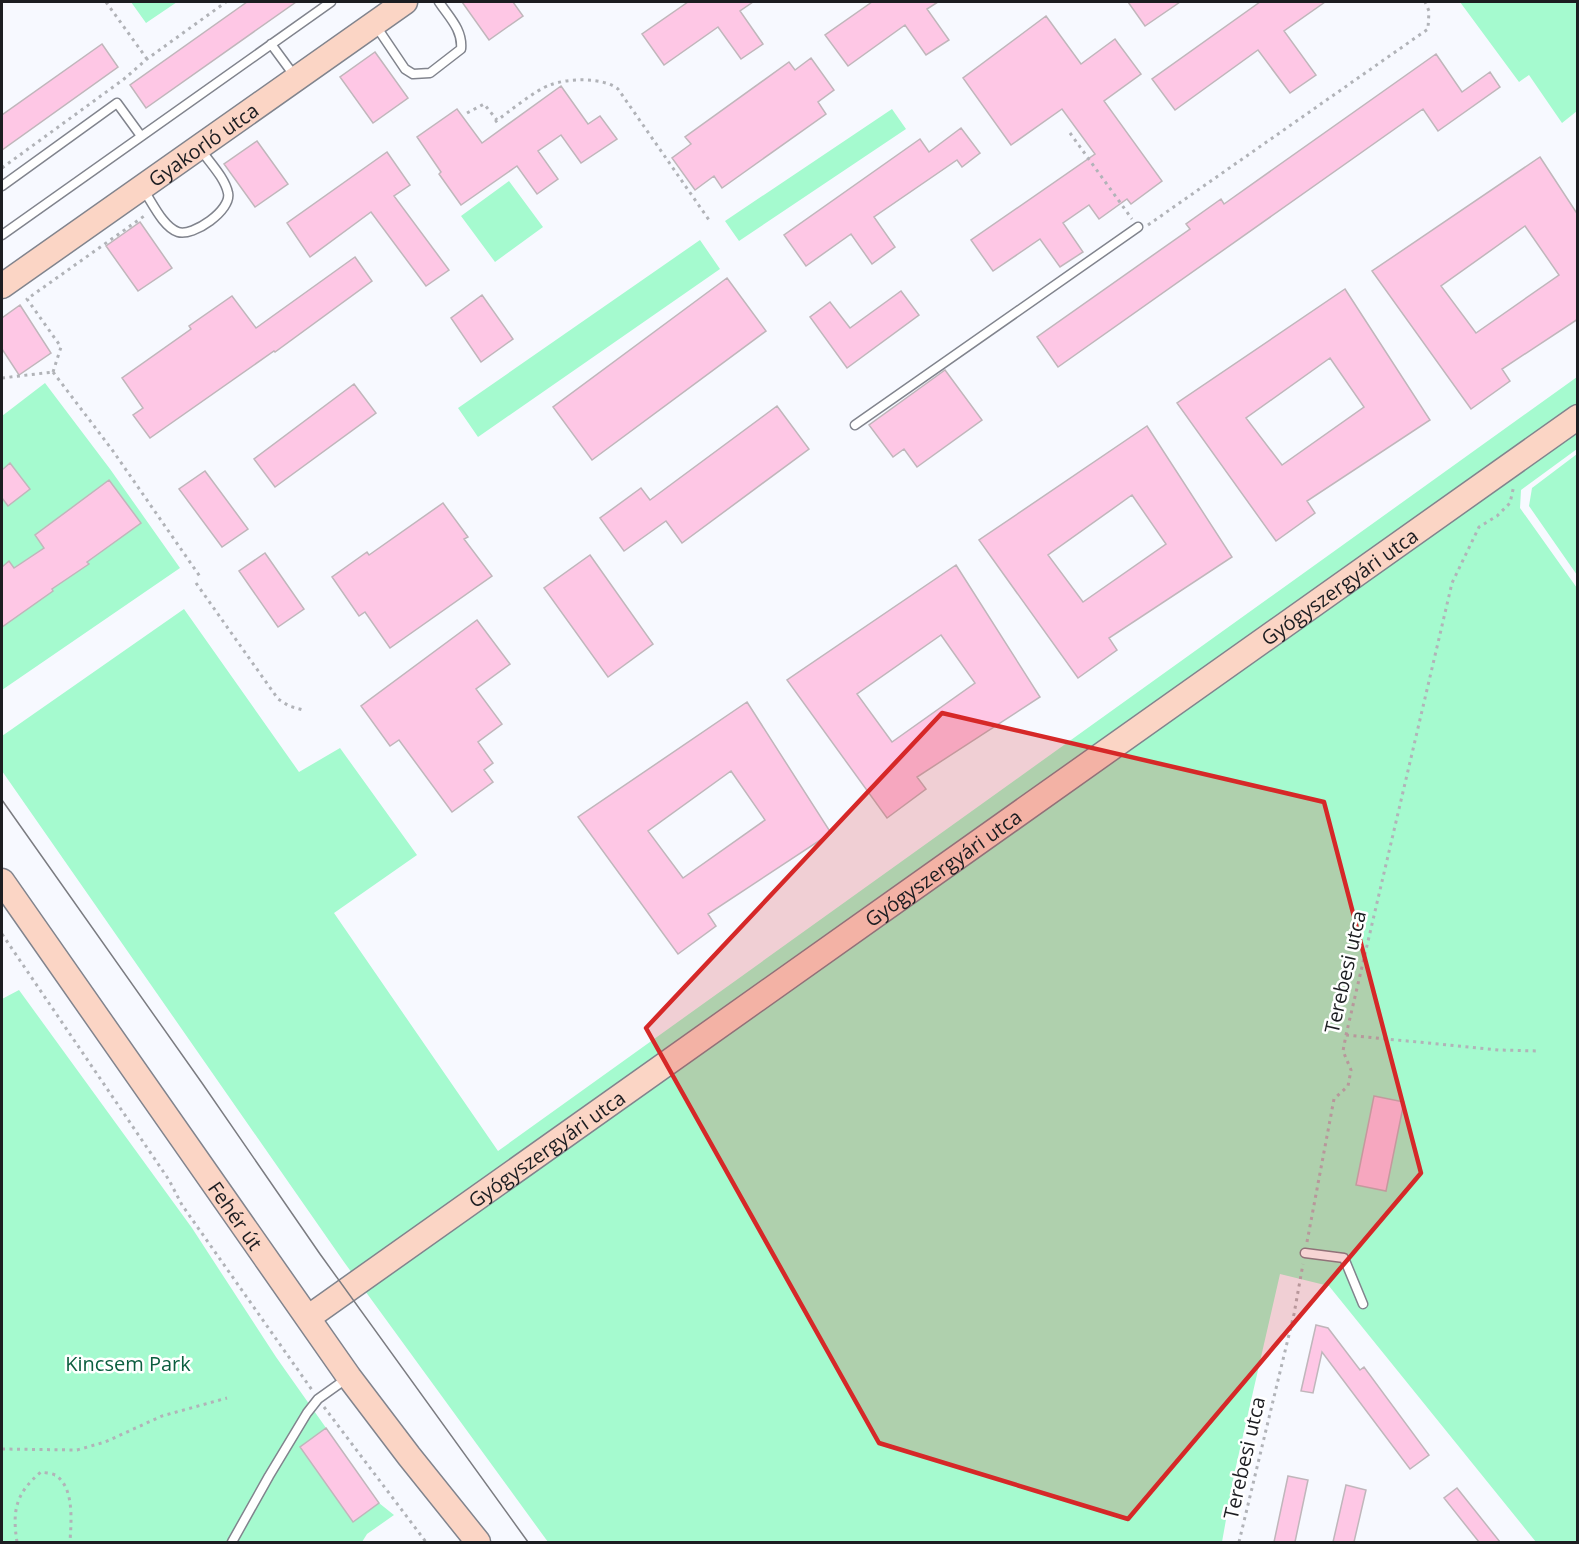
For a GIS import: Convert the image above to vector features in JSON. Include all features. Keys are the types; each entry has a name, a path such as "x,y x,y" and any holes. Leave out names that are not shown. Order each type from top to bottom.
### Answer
{"street":[{"name":"Gyakorló utca","path":"2,286 405,2"},
{"name":"Gyógyszergyári utca","path":"309,1317 1578,417"},
{"name":"Fehér út","path":"2,881 349,1377 478,1542"}],"lane":[{"path":"2,236 331,2"},
{"path":"374,23 405,69 413,74 430,73 461,49 460,32 439,2"},
{"path":"271,44 296,78"},
{"path":"2,186 117,103 141,136"},
{"path":"141,187 168,225 177,232 187,234 220,213 226,206 229,196 225,185 199,146"},
{"path":"855,425 1138,227"},
{"path":"1305,1253 1344,1258 1363,1304"},
{"path":"232,1542 268,1476 307,1413 318,1399 349,1377"}],"path":[{"path":"106,2 147,59"},
{"path":"2,168 226,2"},
{"path":"1070,133 1138,227 1143,229 1428,29 1429,11 1425,2"},
{"path":"467,113 484,104 496,121 550,85 583,80 610,82 618,89 709,220"},
{"path":"53,372 62,347 27,299 156,208"},
{"path":"2,378 53,372"},
{"path":"53,372 113,451 201,578"},
{"name":"Terebesi utca","path":"1239,1542 1294,1314 1334,1099 1348,1086 1351,1070 1343,1051 1346,1035 1452,583 1479,526 1497,516 1510,503 1520,458"},
{"path":"196,583 278,699 289,706 303,710"},
{"path":"2,934 170,1180 182,1205 318,1399 426,1542"},
{"path":"1346,1035 1499,1050 1538,1051"},
{"path":"2,1449 77,1450 105,1442 162,1416 227,1398"},
{"path":"17,1542 14,1527 17,1500 28,1483 41,1472 56,1476 68,1491 72,1516 70,1542"}],"highlighted area":[{"path":"942,713 1324,802 1421,1173 1128,1519 879,1443 646,1028"}],"green space":[{"path":"131,2 177,2 146,23"},
{"path":"1460,2 1577,2 1577,111 1562,123 1529,75 1519,82"},
{"path":"892,109 906,129 739,241 725,221"},
{"path":"509,181 543,227 495,262 461,216"},
{"path":"700,240 720,269 478,437 458,408"},
{"path":"1577,377 1577,449 1521,490 1520,508 1577,588 1577,1542 1536,1542 1329,1286 1280,1274 1234,1475 1222,1542 548,1542 344,1262 2,771 2,736 184,609 299,772 340,748 417,855 334,913 498,1151"},
{"path":"45,383 110,469 180,568 2,690 2,416"},
{"path":"1577,454 1577,575 1529,506 1532,488"},
{"name":"Kincsem Park","path":"19,990 192,1228 276,1357 379,1503 394,1515 367,1534 362,1542 2,1542 2,999"}],"building":[{"path":"247,2 296,2 146,108 130,85"},
{"path":"462,2 513,2 523,16 489,40"},
{"path":"688,2 753,2 740,11 763,44 741,59 718,27 664,65 642,34"},
{"path":"872,2 938,2 927,9 949,40 926,55 905,25 848,66 825,35"},
{"path":"1128,2 1180,2 1145,26"},
{"path":"1260,2 1325,2 1284,31 1316,75 1290,93 1258,50 1175,110 1152,79"},
{"path":"1046,16 1081,64 1115,39 1141,74 1104,101 1162,181 1131,204 1127,199 1099,219 1089,205 1063,223 1083,252 1060,267 1040,239 993,271 971,240 1095,154 1062,109 1011,145 963,78"},
{"path":"102,44 118,67 2,150 2,115"},
{"path":"375,52 408,98 373,123 340,77"},
{"path":"1436,54 1462,92 1490,72 1500,87 1438,131 1423,109 1058,367 1037,337 1190,229 1186,224 1221,199 1224,204"},
{"path":"811,58 834,90 818,102 826,114 722,188 714,176 695,190 672,158 691,144 685,137 789,62 795,70"},
{"path":"561,86 588,124 600,116 617,139 581,163 561,135 538,151 558,179 537,194 517,166 461,205 417,137 457,109 482,143"},
{"path":"961,128 980,153 962,167 957,160 874,217 895,247 872,264 851,234 806,266 784,235 920,139 929,152"},
{"path":"257,141 288,184 255,207 224,164"},
{"path":"387,152 410,185 394,196 449,270 426,286 371,212 310,257 287,223"},
{"path":"1540,157 1578,215 1578,319 1502,369 1510,381 1471,409 1372,271","holes":["1525,226 1559,275 1476,333 1441,286"]},
{"path":"140,222 172,268 138,291 106,246"},
{"path":"355,257 372,281 275,352 150,438 133,415 143,408 122,378 191,329 189,326 232,296 256,328"},
{"path":"727,278 766,331 592,460 553,407"},
{"path":"1345,289 1430,420 1307,501 1315,513 1276,541 1177,403","holes":["1330,358 1364,407 1282,465 1246,418"]},
{"path":"901,291 919,315 847,368 810,317 830,302 850,328"},
{"path":"482,295 513,339 481,362 451,318"},
{"path":"20,305 51,353 19,375 2,349 2,318"},
{"path":"945,370 982,420 917,467 904,449 893,457 869,425"},
{"path":"354,384 376,413 275,487 254,459"},
{"path":"777,406 809,449 682,543 666,521 624,551 600,518 641,488 650,500"},
{"path":"1147,426 1232,557 1109,638 1117,650 1078,678 979,540","holes":["1132,495 1166,544 1083,602 1048,555"]},
{"path":"10,463 30,489 8,506 2,498 2,470"},
{"path":"205,471 248,529 222,547 179,489"},
{"path":"109,480 141,523 2,627 2,567 9,561 14,568 44,548 35,535"},
{"path":"443,503 468,537 464,539 492,576 390,648 365,612 359,616 332,577 367,552 369,555"},
{"path":"265,553 304,609 278,627 239,571"},
{"path":"590,555 653,644 608,677 544,588"},
{"path":"956,565 1040,697 917,777 926,789 887,818 787,680","holes":["941,635 975,683 892,742 857,694"]},
{"path":"477,620 510,664 476,689 502,724 478,742 493,763 484,770 493,782 452,812 399,740 390,746 361,706"},
{"path":"747,702 831,833 708,914 716,926 678,954 578,817","holes":["731,771 765,820 683,878 648,831"]},
{"path":"1374,1096 1404,1102 1386,1191 1356,1185"},
{"path":"1316,1325 1328,1328 1360,1370 1364,1367 1429,1455 1410,1469 1322,1352 1313,1393 1301,1391"},
{"path":"326,1428 379,1503 353,1522 300,1447"},
{"path":"1288,1476 1308,1480 1295,1542 1274,1542"},
{"path":"1346,1485 1366,1490 1354,1542 1333,1542"},
{"path":"1457,1488 1500,1542 1479,1542 1444,1498"}],"tram line":[{"path":"2,800 320,1254 528,1542"}]}
